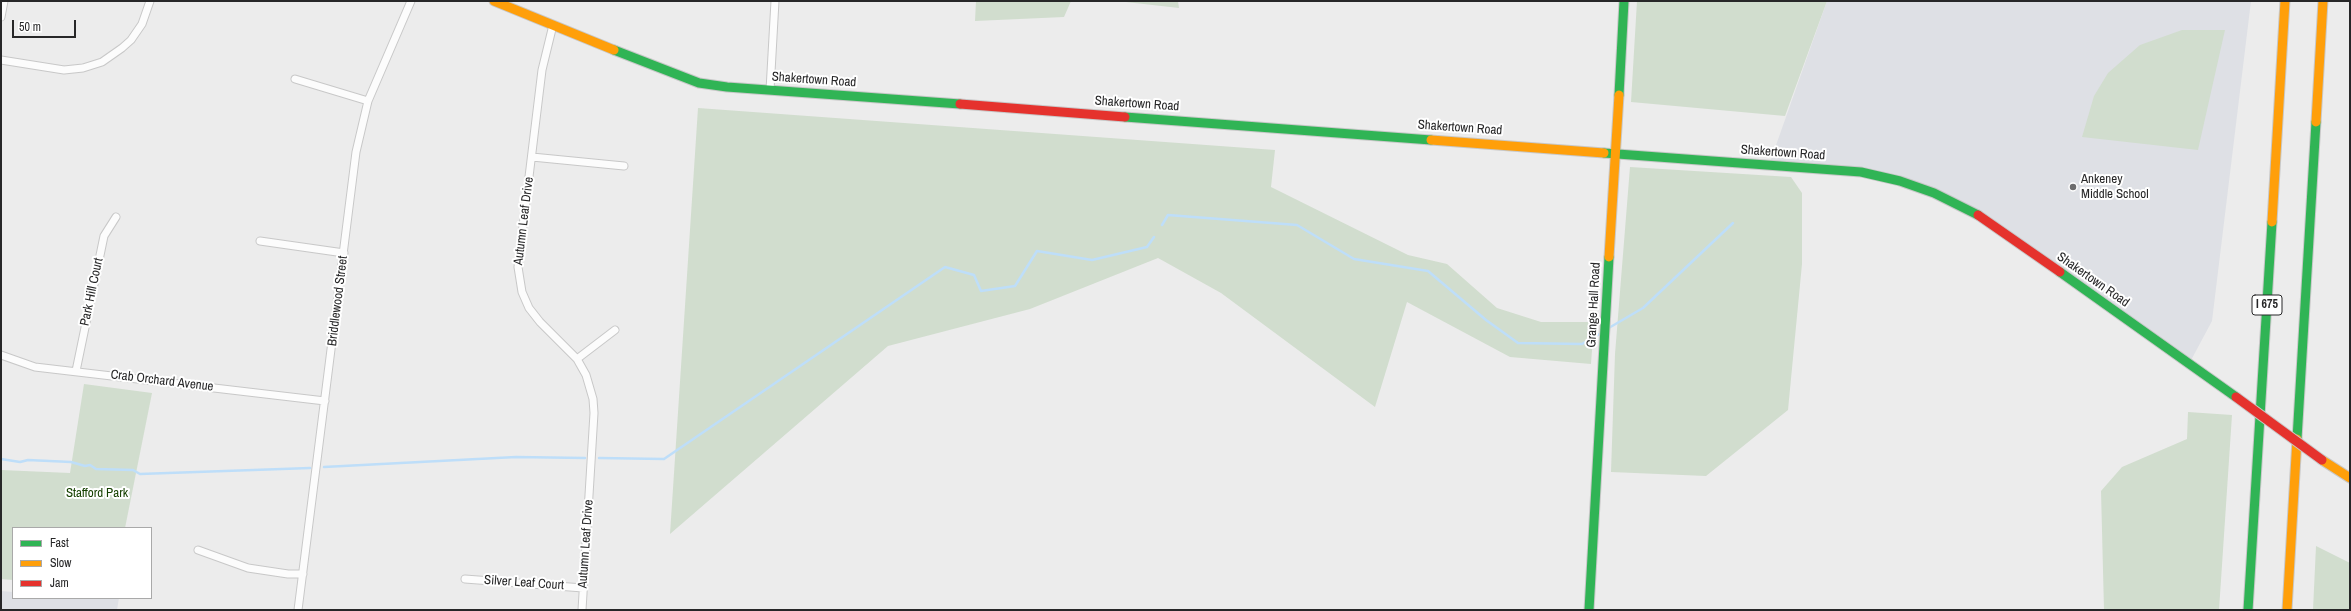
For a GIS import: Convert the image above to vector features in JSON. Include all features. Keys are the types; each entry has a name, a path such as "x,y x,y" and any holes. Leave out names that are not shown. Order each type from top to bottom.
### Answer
{"main road":[{"name":"Shakertown Road","path":"494,1 685,78 717,86 1861,172 1900,181 1934,193 1983,218 2236,397 2322,460 2350,478"},
{"name":"Grange Hall Road","path":"1589,610 1624,1"},
{"name":"I 675","path":"2248,610 2285,1"},
{"path":"2287,610 2323,1"}],"street":[{"path":"1,17 4,1"},
{"path":"1,60 64,70 84,68 102,62 112,56 131,40 142,24 150,1"},
{"name":"Briddlewood Street","path":"298,610 356,152 368,101 411,1"},
{"path":"770,90 775,1"},
{"name":"Autumn Leaf Drive","path":"553,25 542,70 518,261 519,278 525,300 534,315 577,359 586,375 592,394 594,413 582,610"},
{"path":"295,79 368,101"},
{"path":"532,157 624,166"},
{"name":"Park Hill Court","path":"76,370 104,236 116,217"},
{"path":"260,241 344,253"},
{"path":"577,359 615,330"},
{"name":"Crab Orchard Avenue","path":"1,355 26,365 325,401"},
{"path":"198,550 248,568 288,574 303,574"},
{"name":"Silver Leaf Court","path":"465,579 583,588"}],"shaded area":[{"name":"Ankeney Middle School","path":"1827,1 2251,1 2212,321 2189,364 1983,218 1900,181 1769,165"},
{"path":"1,591 12,592 12,599 119,599 117,610 1,610"}],"green space":[{"path":"976,1 1071,1 1064,17 975,21"},
{"path":"1117,1 1178,1 1179,8"},
{"path":"1637,1 1827,1 1785,116 1631,102"},
{"path":"2182,30 2225,30 2198,150 2082,137 2094,96 2108,73 2140,45"},
{"path":"698,108 1275,150 1271,187 1408,255 1447,264 1497,308 1541,322 1594,322 1591,364 1510,357 1407,302 1375,407 1221,293 1158,258 1030,309 888,346 670,534"},
{"path":"1630,167 1791,177 1802,193 1802,264 1788,410 1706,476 1611,472 1615,354"},
{"name":"Stafford Park","path":"84,384 152,393 125,527 12,527 12,580 1,579 1,470 70,473"},
{"path":"2188,412 2232,415 2219,610 2104,610 2101,491 2122,467 2187,439"},
{"path":"2316,546 2350,563 2350,610 2313,610"}],"waterway":[{"path":"1162,225 1168,215 1297,225 1354,259 1428,271 1486,320 1518,343 1582,344 1603,332"},
{"path":"1607,329 1643,308 1733,223"},
{"path":"599,458 664,459 945,267 974,275 981,291 1015,286 1037,251 1092,260 1147,247 1154,237"},
{"path":"324,467 516,457 585,458"},
{"path":"1,459 20,462 28,460 71,462 85,466 90,465 96,469 133,470 140,474 310,468"}],"traffic: fast":[{"path":"1619,95 1624,1"},
{"path":"614,50 699,83 727,87 960,104"},
{"path":"1125,117 1431,140"},
{"path":"2297,439 2316,122"},
{"path":"1604,153 1861,172 1900,181 1934,193 1978,215"},
{"path":"2248,610 2272,222"},
{"path":"1589,610 1609,257"},
{"path":"2060,272 2236,397"}],"traffic: slow":[{"path":"494,1 614,50"},
{"path":"2272,222 2285,1"},
{"path":"2316,122 2323,1"},
{"path":"1609,257 1619,95"},
{"path":"1431,140 1604,153"},
{"path":"2287,610 2297,439"},
{"path":"2322,460 2350,478"}],"traffic: jam":[{"path":"960,104 1125,117"},
{"path":"1978,215 2060,272"},
{"path":"2236,397 2322,460"}],"place":[{"name":"Ankeney Middle School","path":"2073,187"}]}
